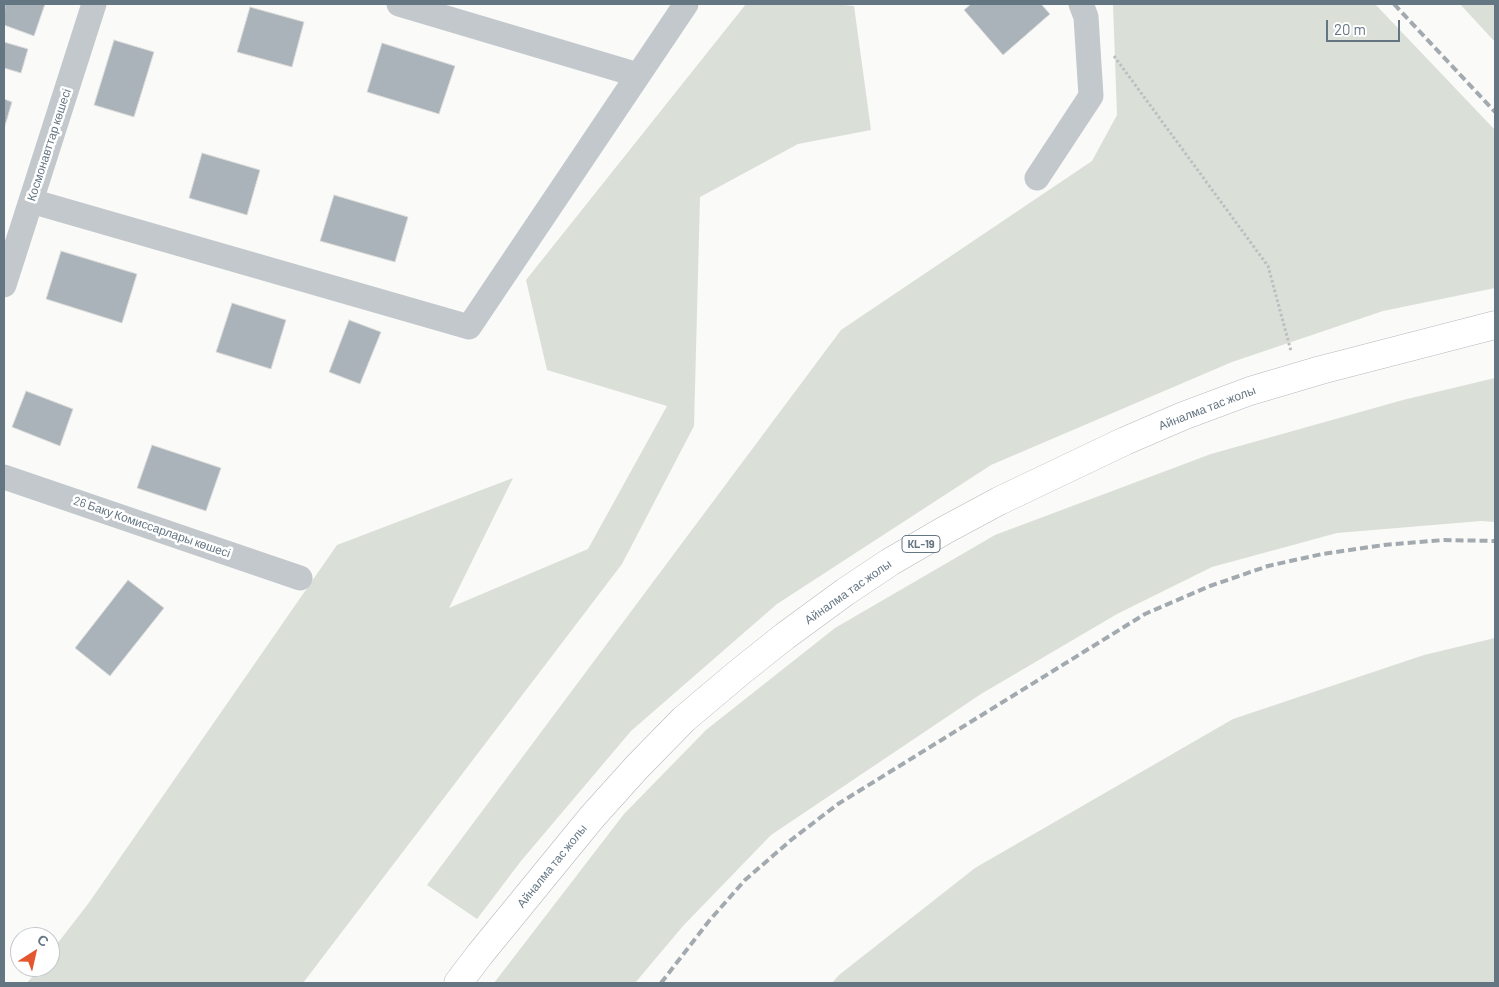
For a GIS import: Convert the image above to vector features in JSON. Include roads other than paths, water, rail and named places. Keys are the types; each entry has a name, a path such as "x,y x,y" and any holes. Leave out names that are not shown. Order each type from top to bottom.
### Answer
{"highway":[{"name":"Айналма тас жолы","path":"458,983 592,816 684,719 793,630 890,562 999,501 1116,445 1184,416 1250,391 1321,370 1490,326"}],"street":[{"name":"Космонавттар көшесі","path":"4,286 94,4"},
{"path":"399,4 638,75"},
{"path":"31,201 469,327 686,4"},
{"path":"1037,178 1091,96 1086,17 1081,4"},
{"name":"26 Баку Комиссарлары көшесі","path":"4,477 300,578"}],"railway":[{"path":"1394,4 1495,112"},
{"path":"661,983 709,921 745,880 791,840 838,804 1145,614 1210,586 1268,566 1322,554 1384,545 1444,540 1495,541"}]}
